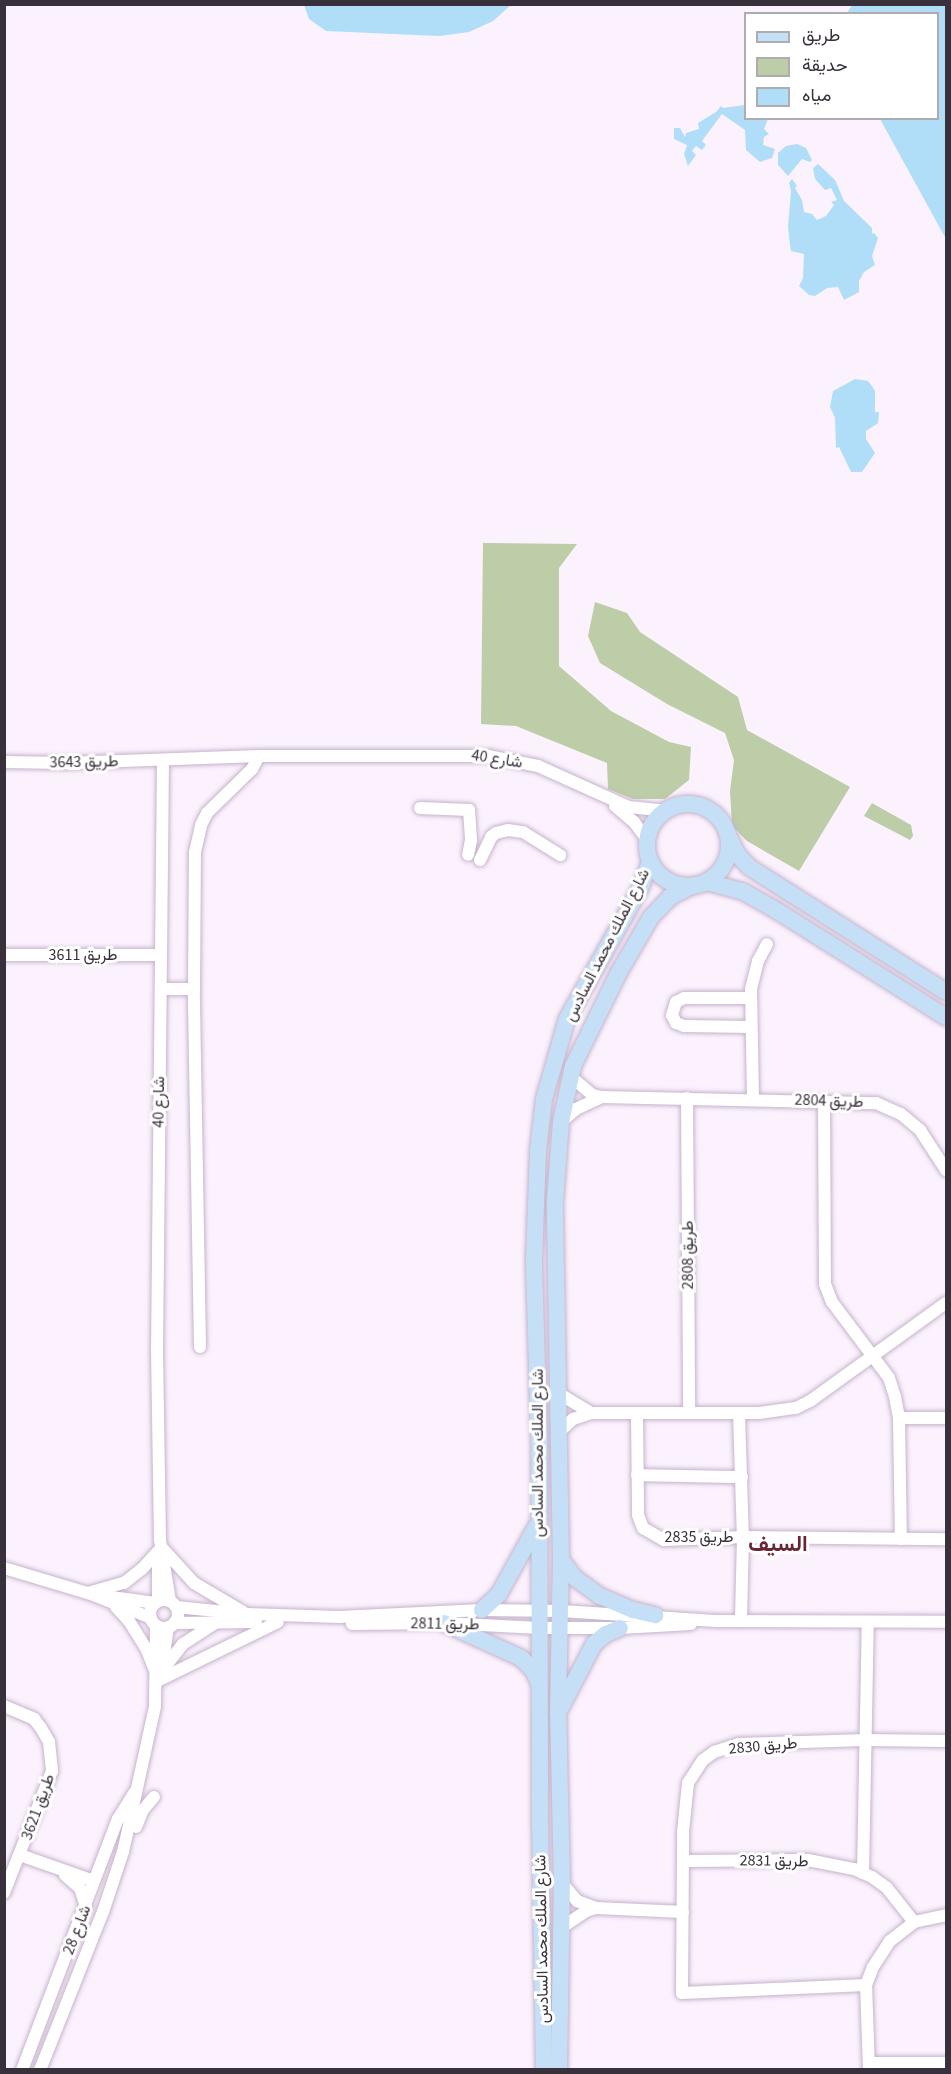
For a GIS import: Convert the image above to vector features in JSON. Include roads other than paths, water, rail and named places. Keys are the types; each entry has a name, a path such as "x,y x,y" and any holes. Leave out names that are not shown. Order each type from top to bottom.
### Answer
{"main road":[{"path":"946,992 749,867 737,854 723,821 703,806 679,804 665,811 651,826 647,839 650,861 667,880 728,886 762,902 946,1017"},
{"path":"699,884 716,876 728,860 730,839"},
{"name":"شارع الملك محمد السادس","path":"544,2070 534,1260 538,1151 544,1099 567,1019 640,889 650,861"},
{"name":"شارع الملك محمد السادس","path":"559,2070 562,1883 558,1713 561,1560 555,1200 561,1122 570,1076 618,974 651,917 670,897 699,884"},
{"path":"483,1610 499,1594 538,1523"},
{"path":"561,1560 574,1578 600,1596 633,1610 655,1615"},
{"path":"444,1623 521,1658 533,1670 539,1684"},
{"path":"558,1713 594,1644 606,1634 620,1628"}],"street":[{"name":"شارع 40","path":"165,1603 160,1546 157,1350 163,760 259,756 488,756 538,766 629,807 665,811"},
{"path":"200,1347 194,989 197,838 207,813 256,765 259,756"},
{"name":"طريق 3643","path":"4,762 163,760"},
{"name":"شارع 40","path":"587,787 626,815 647,839"},
{"path":"420,808 469,810 471,840 468,855"},
{"path":"480,860 491,837 508,830 523,832 560,855"},
{"path":"753,1100 751,998 755,970 767,944"},
{"name":"طريق 3611","path":"4,955 161,955"},
{"path":"161,989 194,989"},
{"path":"751,998 684,998 676,1002 672,1015 676,1023 684,1026 751,1027"},
{"path":"570,1076 593,1095 602,1096"},
{"path":"561,1122 576,1109 602,1096"},
{"name":"طريق 2804","path":"602,1096 876,1103 900,1114 920,1130 946,1170"},
{"name":"طريق 2808","path":"687,1098 689,1412"},
{"path":"824,1101 825,1284 832,1302 889,1378 900,1418 901,1539"},
{"path":"559,1432 573,1419 591,1413 739,1413 796,1408 810,1401 946,1303"},
{"path":"558,1393 591,1413"},
{"name":"طريق 2835","path":"637,1413 638,1515 643,1528 664,1539 743,1537 946,1539"},
{"path":"739,1413 743,1537 741,1621"},
{"path":"900,1418 946,1418"},
{"path":"637,1475 742,1477"},
{"path":"88,1593 124,1583 142,1569 160,1546 194,1583 247,1614"},
{"path":"4,1568 88,1593 162,1623 178,1615 165,1603 152,1607 162,1623"},
{"name":"طريق 2811","path":"88,1593 247,1614 362,1616 483,1610 561,1611 655,1615 716,1621"},
{"path":"113,1604 129,1621 147,1650 159,1678"},
{"name":"طريق 2811","path":"162,1623 444,1623 539,1628 620,1628 716,1621 946,1622"},
{"path":"159,1678 183,1644 218,1622"},
{"path":"159,1678 278,1622"},
{"path":"863,1873 868,1622"},
{"name":"شارع 28","path":"40,2070 103,1912 123,1852 134,1811 135,1793 155,1706 162,1623"},
{"name":"طريق 3621","path":"4,1706 34,1719 49,1742 52,1756 49,1784 4,1893"},
{"name":"طريق 2830","path":"866,1985 682,1993 684,1814 688,1783 694,1770 714,1752 739,1744 866,1740 946,1741"},
{"name":"شارع 28","path":"22,2070 122,1811 135,1793"},
{"path":"123,1852 143,1810 154,1797"},
{"path":"20,1855 94,1881 103,1912"},
{"name":"طريق 2831","path":"684,1861 808,1860 863,1873 887,1888 914,1922"},
{"path":"60,1870 80,1888 86,1909"},
{"path":"562,1883 577,1902 596,1908 683,1912"},
{"path":"561,1928 586,1911 596,1908"},
{"path":"946,1915 914,1922 890,1941 873,1967 866,1985 869,2066 946,2063"},
{"path":"13,2070 30,2048"}],"water":[{"path":"304,4 511,5 493,21 469,32 439,36 326,31 309,19"},
{"path":"852,5 946,5 946,239 881,120 939,120 939,12 848,12"},
{"path":"744,105 744,120 768,120 764,129 769,134 764,137 763,145 775,149 772,158 760,162 746,150 745,130 722,114 702,141 706,145 702,150 696,146 692,151 696,155 688,166 684,154 687,145 674,139 674,128 680,128 685,137 686,133 699,129 698,123 716,112 721,106 723,108"},
{"path":"797,144 806,148 812,160 810,162 802,159 788,176 778,165 778,153 786,146"},
{"path":"818,164 835,180 844,201 872,228 872,234 874,233 878,238 872,256 875,265 864,272 859,281 859,292 844,300 838,287 827,288 815,296 809,295 799,286 803,278 804,254 791,251 788,226 791,191 789,183 792,179 797,186 795,188 802,200 804,212 812,214 817,220 826,216 834,205 831,202 837,200 831,188 825,190 815,179 813,168"},
{"path":"855,379 868,381 872,386 875,391 875,412 879,412 878,423 866,431 866,439 875,453 862,472 851,472 839,447 836,448 835,418 830,407 833,391"}],"district":[{"name":"السيف","path":"778,1545"}]}
